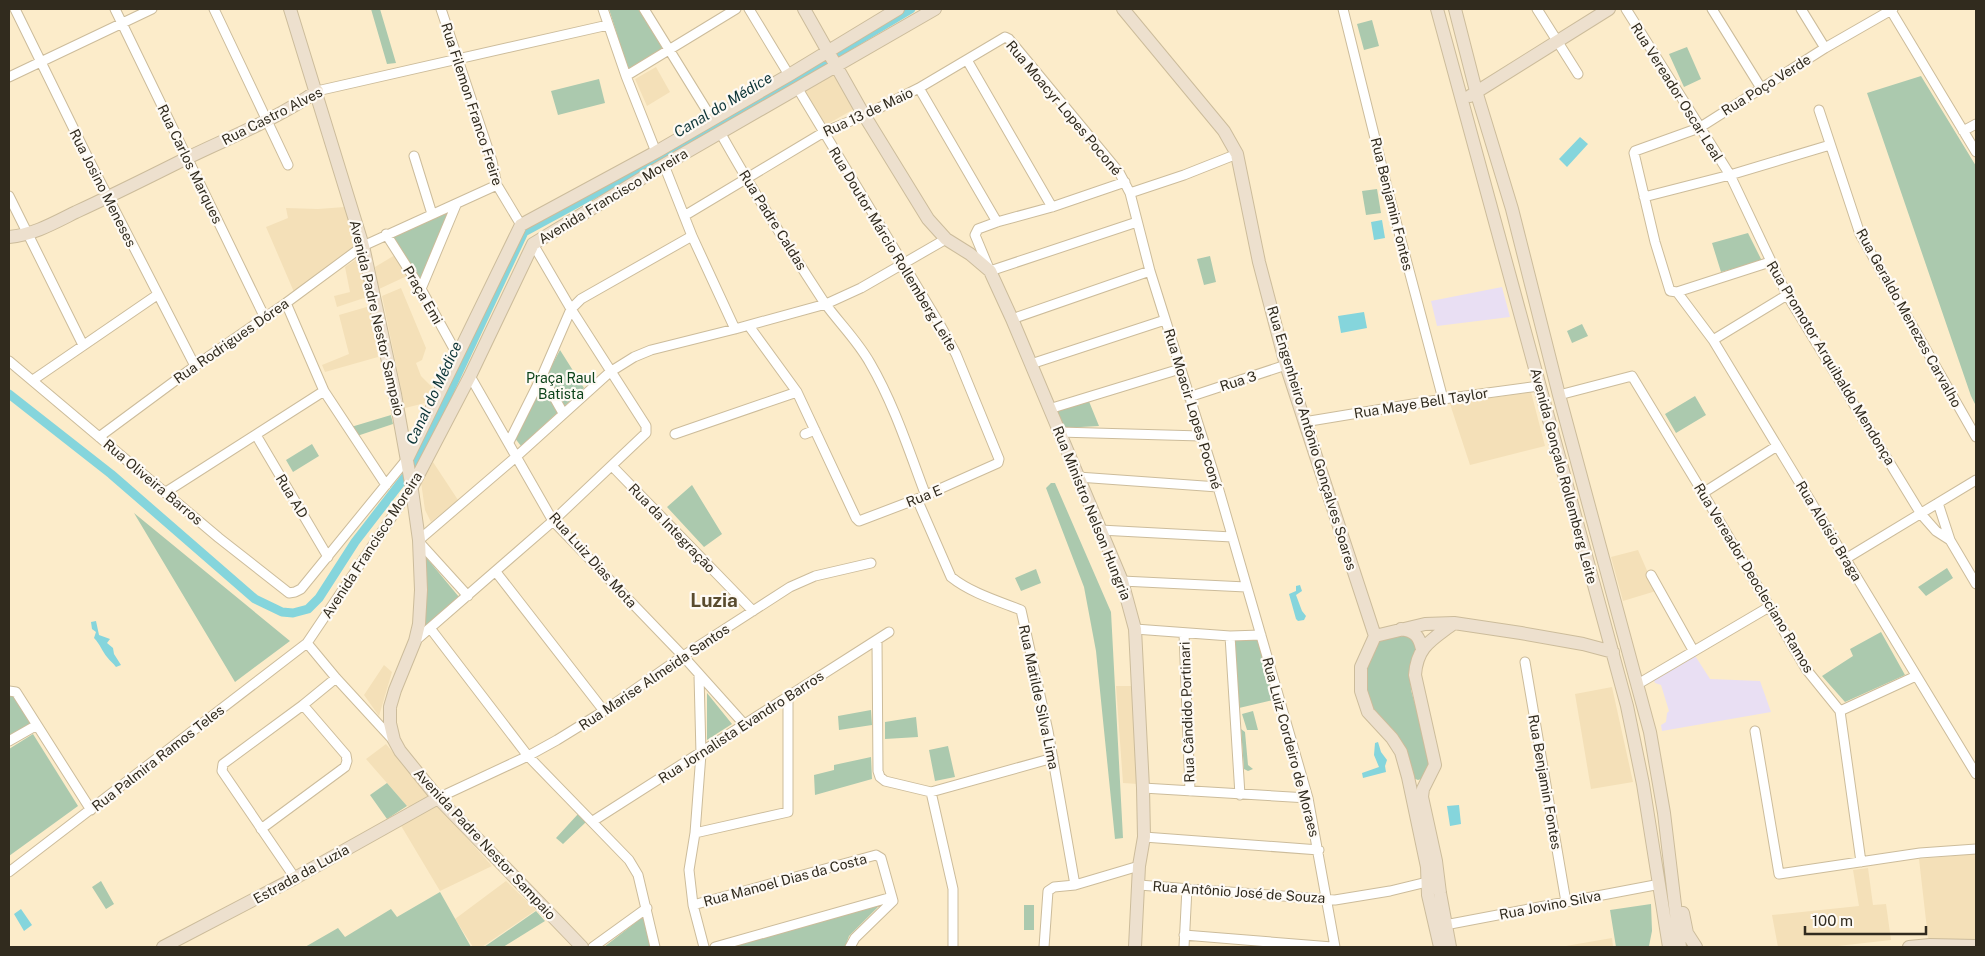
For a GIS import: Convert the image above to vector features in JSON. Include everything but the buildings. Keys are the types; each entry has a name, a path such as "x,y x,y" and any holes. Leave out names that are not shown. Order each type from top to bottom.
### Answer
{"street":[{"name":"Rua Josino Meneses","path":"15,9 108,198 195,366"},
{"name":"Rua Carlos Marques","path":"115,9 265,318"},
{"path":"9,77 152,9"},
{"path":"214,9 288,165"},
{"name":"Avenida Padre Nestor Sampaio","path":"290,9 363,246 412,485 421,590 419,624 415,641 390,707 390,723 394,740 400,751 438,798 582,947"},
{"name":"Rua Filemon Franco Freire","path":"441,9 492,161 497,185 522,226"},
{"path":"603,9 626,76 656,152"},
{"path":"644,9 712,119"},
{"path":"626,76 736,9"},
{"path":"749,9 790,75"},
{"name":"Rua Ministro Nelson Hungria","path":"804,9 928,219 946,239 970,254 990,272"},
{"name":"Avenida Francisco Moreira","path":"301,590 386,485 408,461 522,226 790,75 898,9"},
{"name":"Avenida Francisco Moreira","path":"307,643 412,485 470,376 533,243 664,165 721,134 836,65 935,9"},
{"name":"Rua Engenheiro Antônio Gonçalves Soares","path":"1123,9 1224,131 1237,154 1259,262 1286,365 1375,636"},
{"name":"Rua Benjamin Fontes","path":"1343,9 1387,187 1443,399"},
{"name":"Avenida Gonçalo Rollemberg Leite","path":"1437,9 1627,706 1651,835 1661,876 1669,947"},
{"name":"Avenida Gonçalo Rollemberg Leite","path":"1455,9 1476,91 1512,209 1559,395 1650,732 1664,813 1661,876"},
{"path":"1537,9 1578,74"},
{"path":"1462,103 1476,91 1609,9"},
{"name":"Rua Vereador Oscar Leal","path":"1626,9 1730,175"},
{"path":"1712,9 1761,88"},
{"path":"1801,9 1825,48"},
{"path":"1891,9 1976,152"},
{"name":"Rua Poço Verde","path":"1635,150 1699,128 1825,48 1891,9"},
{"name":"Rua Castro Alves","path":"9,236 27,235 108,198 187,158 266,122 295,106 316,90 608,25"},
{"name":"Rua Moacyr Lopes Poconé","path":"1000,40 1009,39 1119,172 1125,182"},
{"name":"Rua 13 de Maio","path":"684,216 824,132 865,115 919,88 1000,40"},
{"path":"967,60 1052,207"},
{"path":"919,88 997,222 1052,207 1125,182"},
{"name":"Rua Doutor Márcio Rollemberg Leite","path":"798,89 956,354 999,459 998,463 992,467"},
{"name":"Rua Geraldo Menezes Carvalho","path":"1819,110 1860,234 1976,437"},
{"path":"1963,131 1976,124"},
{"name":"Rua Padre Caldas","path":"721,134 746,180 826,304 857,341 870,362 884,388 926,496"},
{"path":"1644,197 1730,175 1830,145"},
{"name":"Rua Aloísio Braga","path":"1635,150 1634,153 1644,197 1668,288 1675,292 1713,340 1976,774"},
{"path":"1130,193 1184,175 1237,154"},
{"path":"414,156 432,214"},
{"path":"664,165 692,236 735,329"},
{"name":"Rua Promotor Arquibaldo Mendonça","path":"1730,175 1787,295 1921,514 1936,531 1950,540"},
{"name":"Rua Moacir Lopes Poconé","path":"1125,182 1130,193 1150,271 1218,488 1261,635"},
{"name":"Rua Rodrigues Dórea","path":"99,437 363,246 497,185"},
{"path":"9,196 83,345"},
{"path":"421,289 456,205"},
{"name":"Rua Ministro Nelson Hungria","path":"997,222 978,229 975,235 1122,581 1135,629 1144,837 1139,866 1135,947"},
{"path":"990,272 1137,222"},
{"path":"415,641 553,521 612,466 647,430 571,309 522,226"},
{"name":"Praça Emi","path":"386,234 421,289 458,356"},
{"path":"509,442 542,376 571,309 580,299 692,236"},
{"path":"468,596 418,541 517,456 610,372 634,357 651,350 749,326 826,304 861,288 946,239"},
{"path":"1675,292 1770,262"},
{"path":"1012,319 1150,271"},
{"path":"33,380 157,295"},
{"path":"1713,340 1787,295"},
{"path":"286,303 324,391 386,485"},
{"path":"1031,364 1165,320"},
{"path":"749,326 797,392 814,430 805,434"},
{"name":"Rua Oliveira Barros","path":"9,360 284,590 291,593 301,590"},
{"name":"Rua 3","path":"1189,396 1286,365"},
{"path":"1049,409 1180,369"},
{"name":"Rua Luiz Dias Mota","path":"470,376 553,521 683,656 744,724"},
{"path":"542,376 563,413"},
{"name":"Rua Vereador Deocleciano Ramos","path":"1559,395 1632,376 1806,669 1840,711"},
{"name":"Rua Maye Bell Taylor","path":"1304,422 1443,399 1539,386"},
{"path":"166,492 324,391"},
{"path":"675,434 797,392"},
{"name":"Rua E","path":"814,430 859,521 926,496 992,467"},
{"path":"1059,432 1201,436"},
{"name":"Rua AD","path":"256,435 328,557"},
{"path":"1703,493 1777,446"},
{"name":"Rua da Integração","path":"612,466 753,611"},
{"path":"1078,477 1218,488"},
{"path":"1846,558 1976,480"},
{"name":"Rua Matilde Silva Lima","path":"917,499 951,577 979,593 1021,610 1053,758 1075,885"},
{"name":"Rua Promotor Arquibaldo Mendonça","path":"1938,503 1950,540 1975,580"},
{"path":"1100,530 1232,538"},
{"name":"Rua Marise Almeida Santos","path":"438,798 528,756 604,711 683,656 790,587 815,576 871,563"},
{"path":"496,572 604,711"},
{"path":"1651,576 1693,650"},
{"path":"1122,581 1246,587"},
{"path":"1638,684 1769,607"},
{"path":"1440,947 1428,894 1427,867 1408,776 1398,746 1372,718 1364,703 1360,676 1361,667 1375,636 1434,622 1454,623 1583,644 1613,652"},
{"path":"1450,947 1445,926 1436,861 1422,797 1435,765 1415,675 1416,665 1422,649 1454,623"},
{"path":"1583,644 1596,637 1606,627"},
{"path":"430,628 528,756 635,868 647,908 655,947"},
{"path":"1135,629 1230,636 1261,635"},
{"path":"1401,629 1416,634 1422,649"},
{"name":"Rua Jornalista Evandro Barros","path":"592,821 701,754 744,724 889,632"},
{"name":"Rua Cândido Portinari","path":"1184,633 1190,791"},
{"name":"Rua Luiz Cordeiro de Moraes","path":"1261,635 1308,798 1319,850 1334,947"},
{"path":"1230,636 1240,795"},
{"path":"877,641 878,771 880,777 885,781 931,792 1053,758"},
{"path":"307,643 336,678 394,740"},
{"name":"Rua Palmira Ramos Teles","path":"9,872 307,643"},
{"name":"Rua Benjamin Fontes","path":"1525,662 1566,902"},
{"path":"699,676 701,754 695,833 689,870 693,905 704,947"},
{"path":"1861,862 1840,711 1916,676"},
{"path":"295,878 222,771 224,764 336,678"},
{"path":"9,691 16,692 91,810"},
{"path":"695,833 788,812 788,697"},
{"path":"261,828 345,767 346,755 303,705"},
{"path":"9,741 37,724"},
{"path":"1755,731 1779,874 1920,853 1976,850"},
{"path":"1408,776 1420,781 1430,777"},
{"path":"1143,788 1308,798"},
{"path":"931,792 953,889 953,947"},
{"name":"Estrada da Luzia","path":"163,947 295,878 438,798"},
{"path":"1664,813 1674,850 1687,933 1696,947"},
{"path":"1144,837 1319,850"},
{"name":"Rua Manoel Dias da Costa","path":"693,905 876,855 881,858 892,897"},
{"path":"1044,947 1048,891 1054,887 1075,885 1139,866"},
{"path":"1659,947 1661,876"},
{"path":"1661,876 1680,947"},
{"name":"Rua Jovino Silva","path":"1445,926 1566,902 1661,876"},
{"name":"Rua Antônio José de Souza","path":"1139,884 1326,900 1390,891 1427,882"},
{"path":"1184,947 1187,888"},
{"path":"715,947 892,897 891,904 855,938 850,947"},
{"path":"592,947 647,908"},
{"path":"1184,935 1334,947"},
{"path":"1908,947 1930,945 1976,946"}],"shaded area":[{"path":"656,67 670,92 647,106 635,79"},
{"path":"832,73 854,109 826,125 804,90"},
{"path":"345,207 357,246 294,292 266,227 288,218 286,208 318,209"},
{"path":"395,255 407,276 379,289 375,267"},
{"path":"358,258 367,297 337,307 334,296 350,292 345,267"},
{"path":"1502,287 1510,317 1437,326 1431,301"},
{"path":"401,288 426,348 422,360 416,363 421,376 434,389 427,394 429,402 405,408 382,296"},
{"path":"370,306 378,357 325,372 322,365 349,354 339,315"},
{"path":"1531,392 1545,446 1470,465 1450,404"},
{"path":"433,462 458,500 431,522 425,510 421,482"},
{"path":"1638,550 1656,591 1623,601 1611,557"},
{"path":"1694,654 1710,679 1760,681 1771,712 1662,731 1661,725 1666,722 1669,711 1661,685 1655,683 1653,678"},
{"path":"384,665 392,672 379,716 364,695"},
{"path":"1116,686 1132,686 1138,784 1123,783"},
{"path":"1612,687 1633,782 1591,789 1575,694"},
{"path":"386,744 429,795 412,807 407,806 366,759"},
{"path":"437,805 492,866 440,891 400,824"},
{"path":"1976,854 1976,944 1928,938 1919,859"},
{"path":"1868,868 1873,905 1886,904 1891,940 1829,947 1778,947 1772,915 1859,906 1853,870"},
{"path":"506,881 536,910 482,947 473,947 455,919"},
{"path":"1612,938 1613,947 1560,947"}],"green space":[{"path":"371,9 380,9 396,63 387,64"},
{"path":"609,9 638,9 663,48 628,69"},
{"path":"1372,20 1379,46 1364,50 1357,24"},
{"path":"1687,47 1701,79 1684,87 1669,54"},
{"path":"1921,76 1976,166 1976,406 1867,93"},
{"path":"599,79 605,103 558,115 551,91"},
{"path":"1377,189 1381,213 1366,215 1362,191"},
{"path":"450,211 420,282 391,236"},
{"path":"1748,233 1762,261 1721,272 1712,243"},
{"path":"1210,256 1216,282 1204,285 1197,259"},
{"path":"1582,324 1588,336 1572,343 1567,331"},
{"name":"Praça Raul Batista","path":"560,350 584,388 521,446 514,437"},
{"path":"1695,396 1706,415 1676,433 1665,414"},
{"path":"1088,399 1099,426 1063,428 1056,410"},
{"path":"391,415 393,424 357,436 351,427"},
{"path":"312,444 319,456 293,472 286,460"},
{"path":"1051,483 1055,483 1111,612 1123,838 1115,839 1096,651 1084,587 1046,488"},
{"path":"692,485 722,534 704,547 667,507"},
{"path":"134,513 290,641 235,682"},
{"path":"425,556 459,597 424,627"},
{"path":"1947,568 1953,578 1926,596 1918,587"},
{"path":"1036,569 1041,583 1021,591 1015,578"},
{"path":"1881,632 1905,675 1845,702 1822,676 1853,656 1850,649"},
{"path":"1408,635 1417,646 1410,665 1411,690 1432,765 1424,778 1418,780 1413,778 1373,714 1365,689 1362,663 1378,641"},
{"path":"1260,639 1277,699 1239,708 1234,641"},
{"path":"707,693 732,724 707,740"},
{"path":"9,694 15,694 34,725 9,739"},
{"path":"871,710 872,725 839,730 838,716"},
{"path":"1253,711 1258,730 1247,730 1242,714"},
{"path":"916,717 918,737 885,739 885,722"},
{"path":"1241,729 1245,732 1248,765 1253,769 1248,771 1244,769"},
{"path":"33,734 78,806 9,856 9,749"},
{"path":"948,746 955,777 935,781 929,750"},
{"path":"871,757 872,779 815,795 814,775 834,770 834,765"},
{"path":"387,783 407,806 387,819 370,795"},
{"path":"578,814 586,822 563,844 556,838"},
{"path":"101,881 114,904 106,909 92,887"},
{"path":"440,892 471,947 305,947 338,928 345,937 391,909 397,917"},
{"path":"886,899 849,936 845,947 718,947"},
{"path":"1651,904 1652,931 1649,946 1616,947 1610,910"},
{"path":"1024,905 1034,905 1034,930 1024,930"},
{"path":"536,911 545,921 503,947 484,947"},
{"path":"644,916 651,947 604,947"}],"water":[{"path":"1580,137 1588,144 1567,167 1559,159"},
{"path":"1382,220 1385,238 1374,240 1371,222"},
{"path":"1364,312 1367,328 1341,333 1338,316"},
{"path":"1300,585 1302,591 1296,595 1306,616 1304,620 1298,621 1289,594 1296,591 1296,586"},
{"path":"96,621 99,635 110,639 107,643 113,648 114,654 121,665 116,667 105,655 94,638 96,632 92,629 91,622"},
{"path":"1378,742 1381,752 1387,760 1386,772 1363,778 1362,773 1379,767 1374,755 1375,743"},
{"path":"1459,805 1461,824 1450,826 1447,806"},
{"path":"21,909 32,925 24,931 14,914"}],"waterway":[{"name":"Canal do Médice","path":"9,394 111,474 255,599 282,612 293,613 308,609 319,598 355,542 416,463 524,232 664,156 911,9"}],"district":[{"name":"Luzia","path":"714,600"}]}
